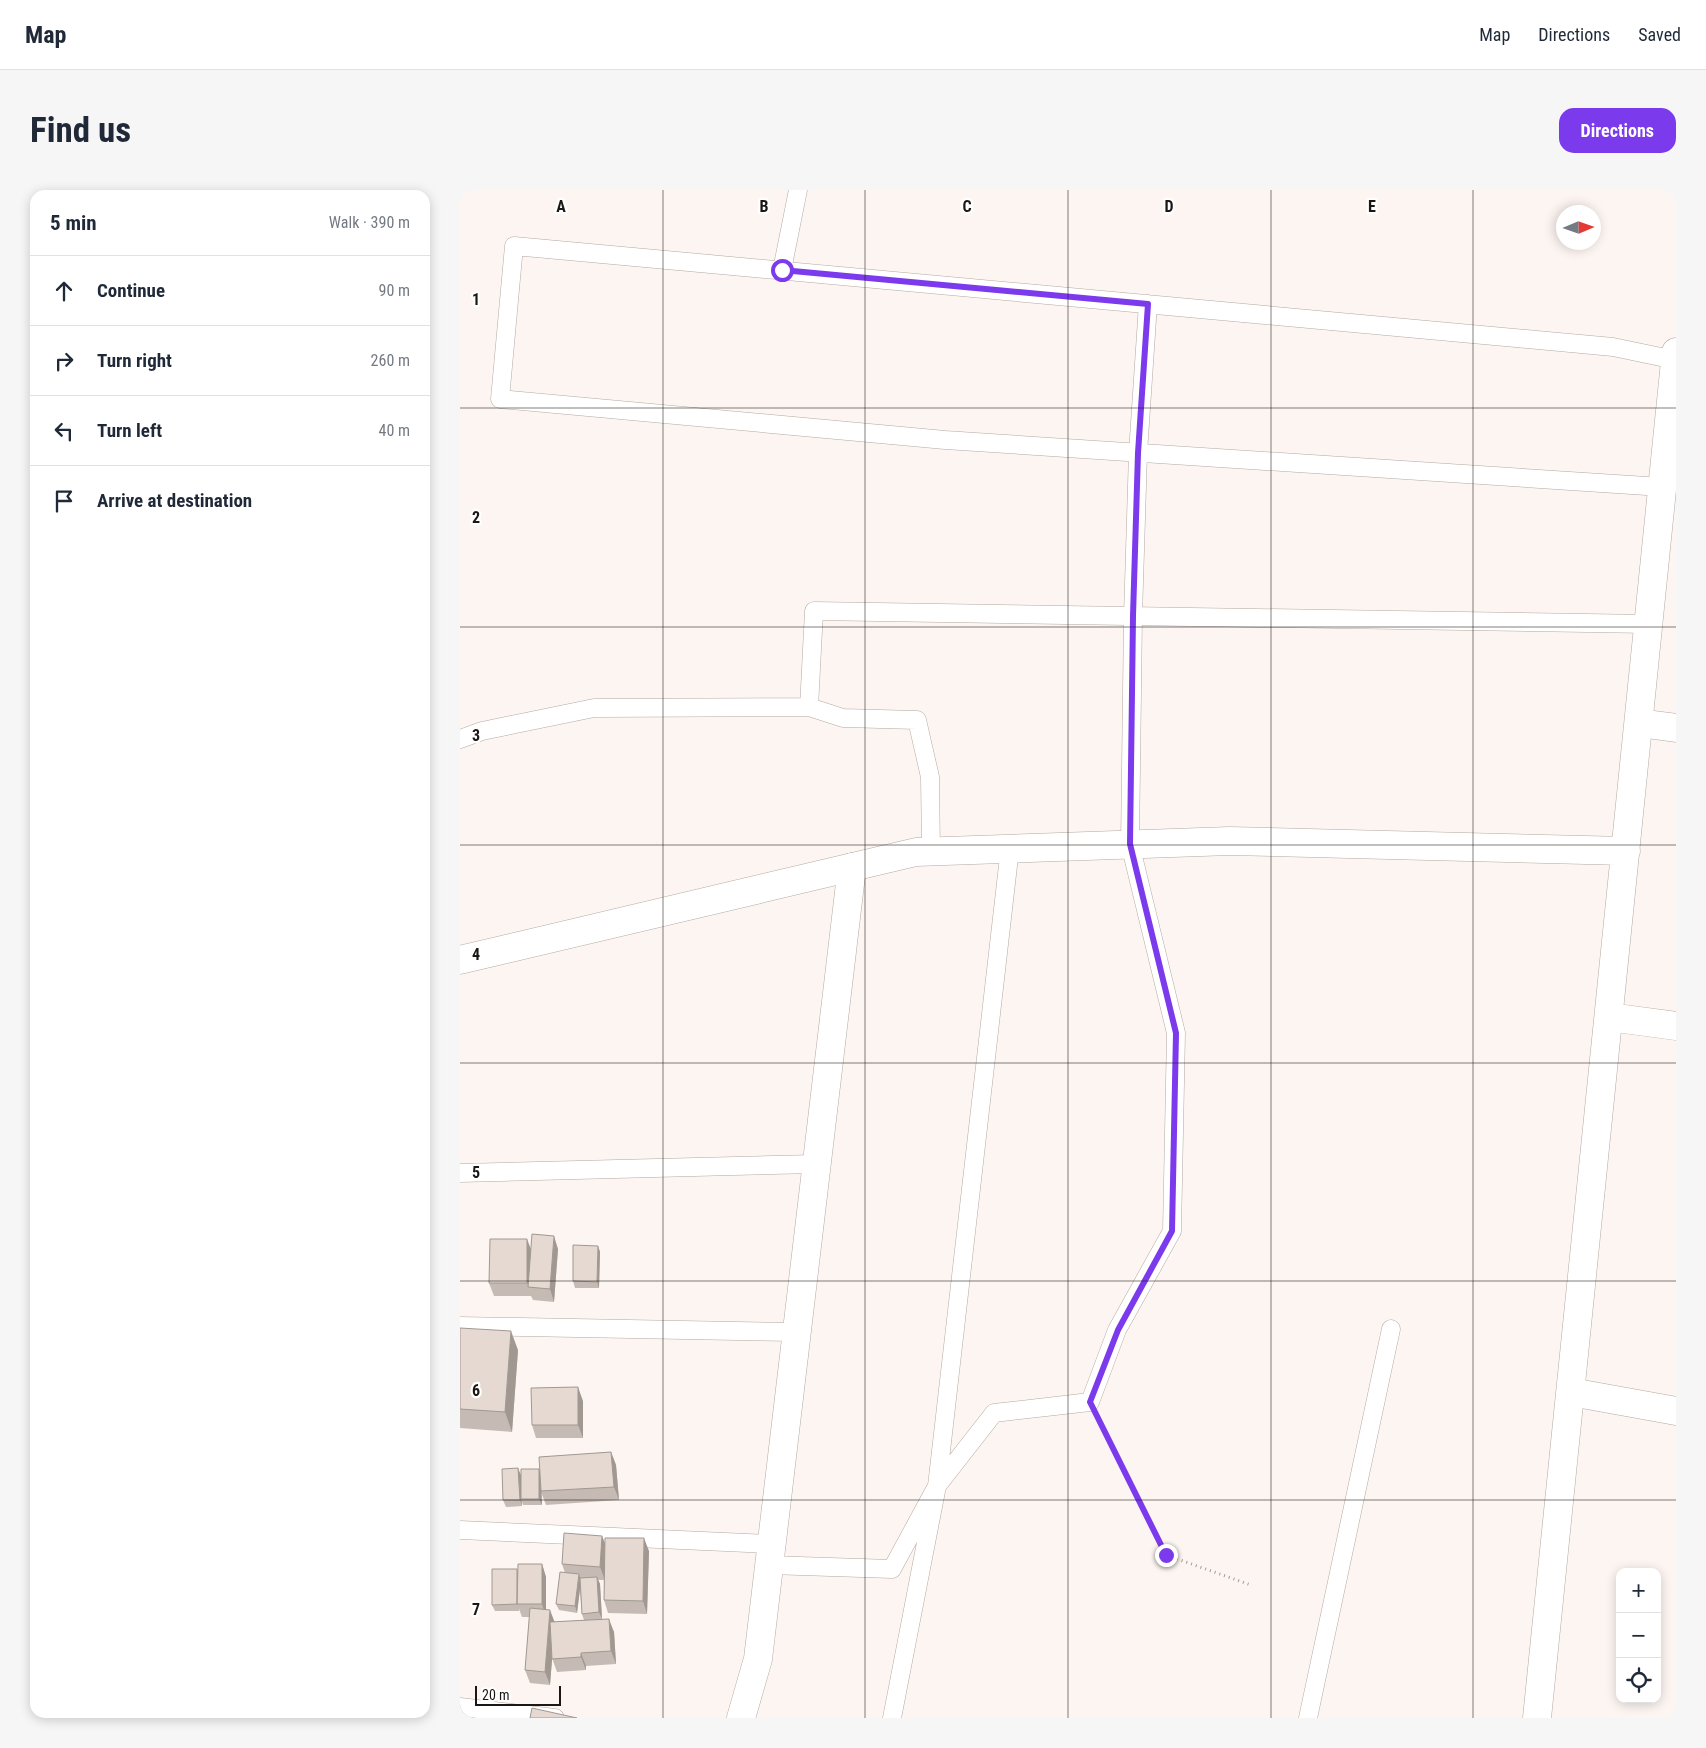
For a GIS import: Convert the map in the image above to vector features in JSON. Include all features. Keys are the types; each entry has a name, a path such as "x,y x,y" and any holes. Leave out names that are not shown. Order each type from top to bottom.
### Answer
{"main road":[{"path":"1537,1718 1676,356"},
{"path":"1639,723 1676,728"},
{"path":"460,960 916,852 1230,841 1626,851"},
{"path":"741,1718 758,1659 852,867"},
{"path":"1609,1017 1676,1026"},
{"path":"1571,1392 1676,1411"}],"lane":[{"path":"782,270 798,190"},
{"path":"1662,487 945,440 500,399 514,246 1613,346 1676,356"},
{"path":"460,1530 770,1554 892,1570 937,1486 994,1413 1090,1402 1118,1330 1172,1231 1176,1033 1130,844 1133,616 1138,453 1148,304"},
{"path":"809,707 814,611 1649,624"},
{"path":"460,739 482,731 594,708 809,707 843,718 917,720 930,777 931,851"},
{"path":"892,1718 937,1486 1010,848"},
{"path":"460,1173 816,1164"},
{"path":"460,1326 796,1332"},
{"path":"1308,1718 1390,1329"},
{"path":"460,1706 555,1718"}],"path":[{"path":"1090,1402 1166,1555 1252,1585"}],"building":[{"path":"532,1234 554,1236 550,1289 528,1287"},
{"path":"490,1239 527,1239 527,1283 489,1283"},
{"path":"573,1245 598,1246 597,1282 573,1281"},
{"path":"460,1328 511,1331 505,1412 460,1409"},
{"path":"578,1387 578,1425 532,1425 531,1388"},
{"path":"611,1452 614,1487 541,1491 539,1457"},
{"path":"518,1468 520,1500 503,1500 502,1469"},
{"path":"521,1469 539,1469 539,1499 521,1499"},
{"path":"564,1533 602,1536 600,1567 562,1564"},
{"path":"605,1538 644,1538 643,1601 604,1600"},
{"path":"518,1564 542,1564 542,1604 517,1604"},
{"path":"492,1569 517,1569 517,1604 492,1605"},
{"path":"560,1572 579,1574 575,1606 556,1604"},
{"path":"597,1577 599,1612 582,1614 580,1578"},
{"path":"530,1608 550,1610 545,1672 525,1670"},
{"path":"609,1619 611,1651 581,1653 581,1657 552,1659 550,1622"},
{"path":"532,1708 577,1718 530,1718"}],"route":[{"path":"782,270 1148,304 1138,453 1133,616 1130,844 1176,1033 1172,1231 1118,1330 1090,1402 1166,1555"}]}
